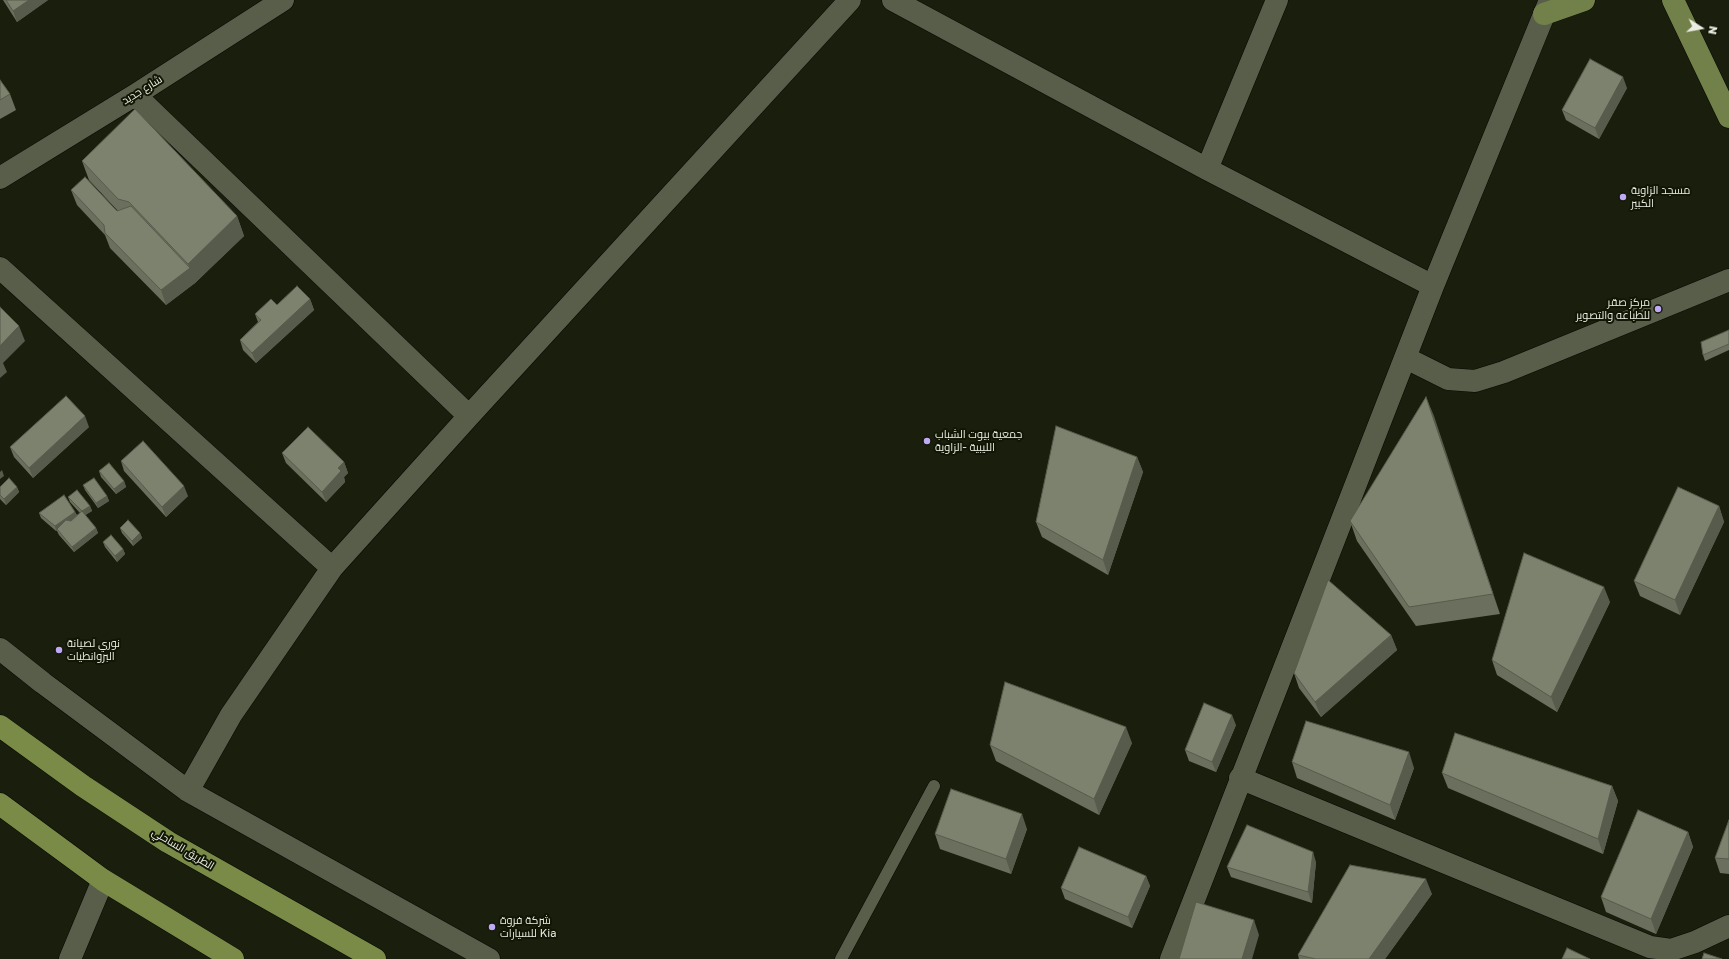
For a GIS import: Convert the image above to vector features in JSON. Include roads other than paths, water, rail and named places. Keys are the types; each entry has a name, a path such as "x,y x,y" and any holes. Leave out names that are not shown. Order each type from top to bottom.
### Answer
{"highway":[{"name":"الطريق الساحلي","path":"0,726 83,786 168,842 374,959"},
{"path":"0,804 103,880 233,959"}],"main road":[{"path":"1547,7 1584,0"},
{"path":"1673,0 1729,117"}],"street":[{"name":"شارع جديد","path":"0,178 135,95 283,0"},
{"path":"188,792 231,715 332,568 850,0"},
{"path":"893,0 1207,169 1433,286"},
{"path":"1207,169 1277,0"},
{"path":"1171,959 1240,778 1433,286 1547,7"},
{"path":"135,95 469,416"},
{"path":"0,268 332,568"},
{"path":"1406,358 1448,379 1475,381 1504,372 1729,280"},
{"path":"0,649 188,792 489,959"},
{"path":"1240,778 1650,947 1671,950 1692,950 1729,926"},
{"path":"70,959 103,880"}],"lane":[{"path":"841,959 934,786"}],"place":[{"name":"مسجد الزاوية الكبير","path":"1623,197"},
{"name":"مركز صقر للطباعه والتصوير","path":"1658,309"},
{"name":"جمعية بيوت الشباب الليبية -الزاوية","path":"927,441"},
{"name":"نوري لصيانة البروانطيات","path":"59,650"},
{"name":"شركة فروة للسيارات Kia","path":"492,927"}]}
